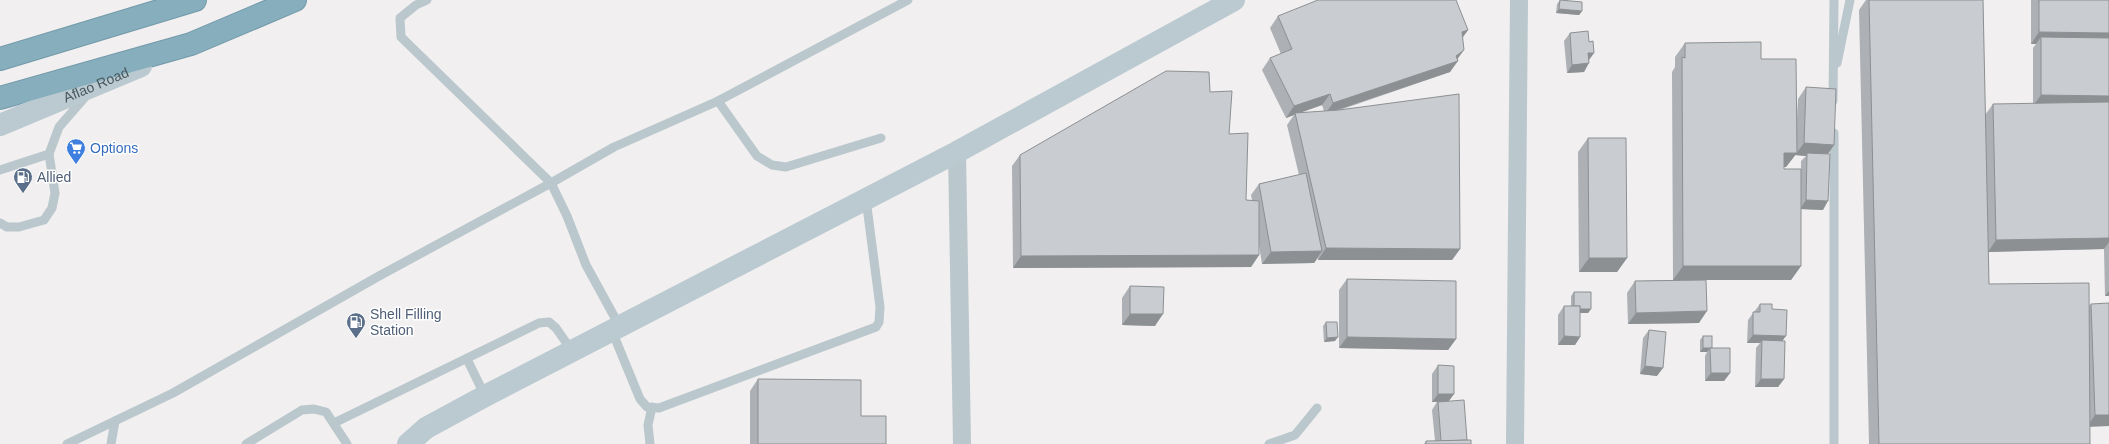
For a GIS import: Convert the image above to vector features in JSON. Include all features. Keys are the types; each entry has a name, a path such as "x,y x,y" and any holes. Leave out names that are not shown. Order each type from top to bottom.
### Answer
{"highway":[{"path":"0,59 172,4 195,0"},
{"name":"Aflao Road","path":"0,98 191,44 295,0"}],"street":[{"path":"408,444 426,428 485,396 957,152 1234,0"},
{"path":"1514,444 1519,0"},
{"name":"Aflao Road","path":"0,124 94,86 191,44"},
{"path":"957,152 962,444"}],"lane":[{"path":"427,0 416,5 400,18 401,37 551,183 567,216 586,265 616,329 640,399 647,406 659,408 876,326 879,322 880,307 866,199"},
{"path":"67,444 173,393 379,276 551,183 614,147 718,101 908,0"},
{"path":"1833,110 1834,0"},
{"path":"1833,78 1850,0"},
{"path":"0,223 7,227 19,227 44,220 52,208 55,193 49,154 59,127 94,86"},
{"path":"718,101 757,156 772,165 786,166 881,138"},
{"path":"1834,126 1834,444"},
{"path":"0,170 49,154"},
{"path":"334,423 539,323 548,322 556,328 572,351"},
{"path":"467,359 485,396"},
{"path":"650,444 648,425 652,407"},
{"path":"1269,444 1295,435 1318,408"},
{"path":"246,444 302,410 314,409 326,412 347,444"},
{"path":"111,444 115,421"}],"building":[{"path":"1318,0 1456,0 1468,30 1462,32 1464,50 1456,56 1458,61 1333,103 1330,94 1294,106 1270,58 1292,49 1278,16"},
{"path":"1560,0 1582,2 1582,11 1559,9"},
{"path":"1869,0 1983,0 1989,284 2089,283 2090,444 1879,444"},
{"path":"2039,0 2109,0 2109,33 2039,32"},
{"path":"1588,31 1589,42 1593,41 1594,53 1588,53 1589,63 1572,65 1570,33"},
{"path":"2041,37 2109,38 2109,96 2041,95"},
{"path":"1761,42 1761,59 1796,59 1797,153 1784,153 1784,169 1801,169 1801,266 1683,266 1682,57 1685,58 1685,43"},
{"path":"1166,71 1209,72 1210,92 1232,91 1229,134 1248,133 1246,200 1259,201 1259,255 1021,256 1020,155"},
{"path":"1806,87 1836,89 1834,145 1804,143"},
{"path":"1459,94 1460,249 1326,248 1295,113 1339,110"},
{"path":"2109,102 2109,238 1996,240 1993,104"},
{"path":"1588,138 1626,138 1627,258 1589,258"},
{"path":"1807,153 1830,154 1828,201 1806,200"},
{"path":"1306,173 1322,251 1271,252 1259,184"},
{"path":"1347,279 1456,281 1456,339 1347,337"},
{"path":"1706,280 1707,311 1636,313 1635,281"},
{"path":"1130,286 1164,287 1163,314 1130,314"},
{"path":"1574,292 1591,292 1591,309 1580,309 1580,306 1574,306"},
{"path":"2109,303 2109,415 2095,415 2091,304"},
{"path":"1760,304 1772,304 1772,309 1787,310 1786,336 1753,335 1753,312 1760,312"},
{"path":"1564,306 1580,306 1580,337 1564,336"},
{"path":"1326,322 1337,322 1338,337 1327,338"},
{"path":"1649,330 1666,332 1663,368 1645,366"},
{"path":"1703,336 1712,336 1712,348 1703,348"},
{"path":"1762,340 1785,341 1784,379 1761,379"},
{"path":"1710,348 1730,348 1730,373 1711,373"},
{"path":"1438,365 1454,366 1454,394 1438,394"},
{"path":"758,379 861,380 861,416 886,416 886,444 758,444"},
{"path":"1464,400 1467,440 1441,441 1438,402"},
{"path":"1471,440 1471,444 1426,444 1426,441"}],"place":[{"name":"Options","path":"76,165"},
{"name":"Allied","path":"23,194"},
{"name":"Shell Filling Station","path":"356,339"}]}
